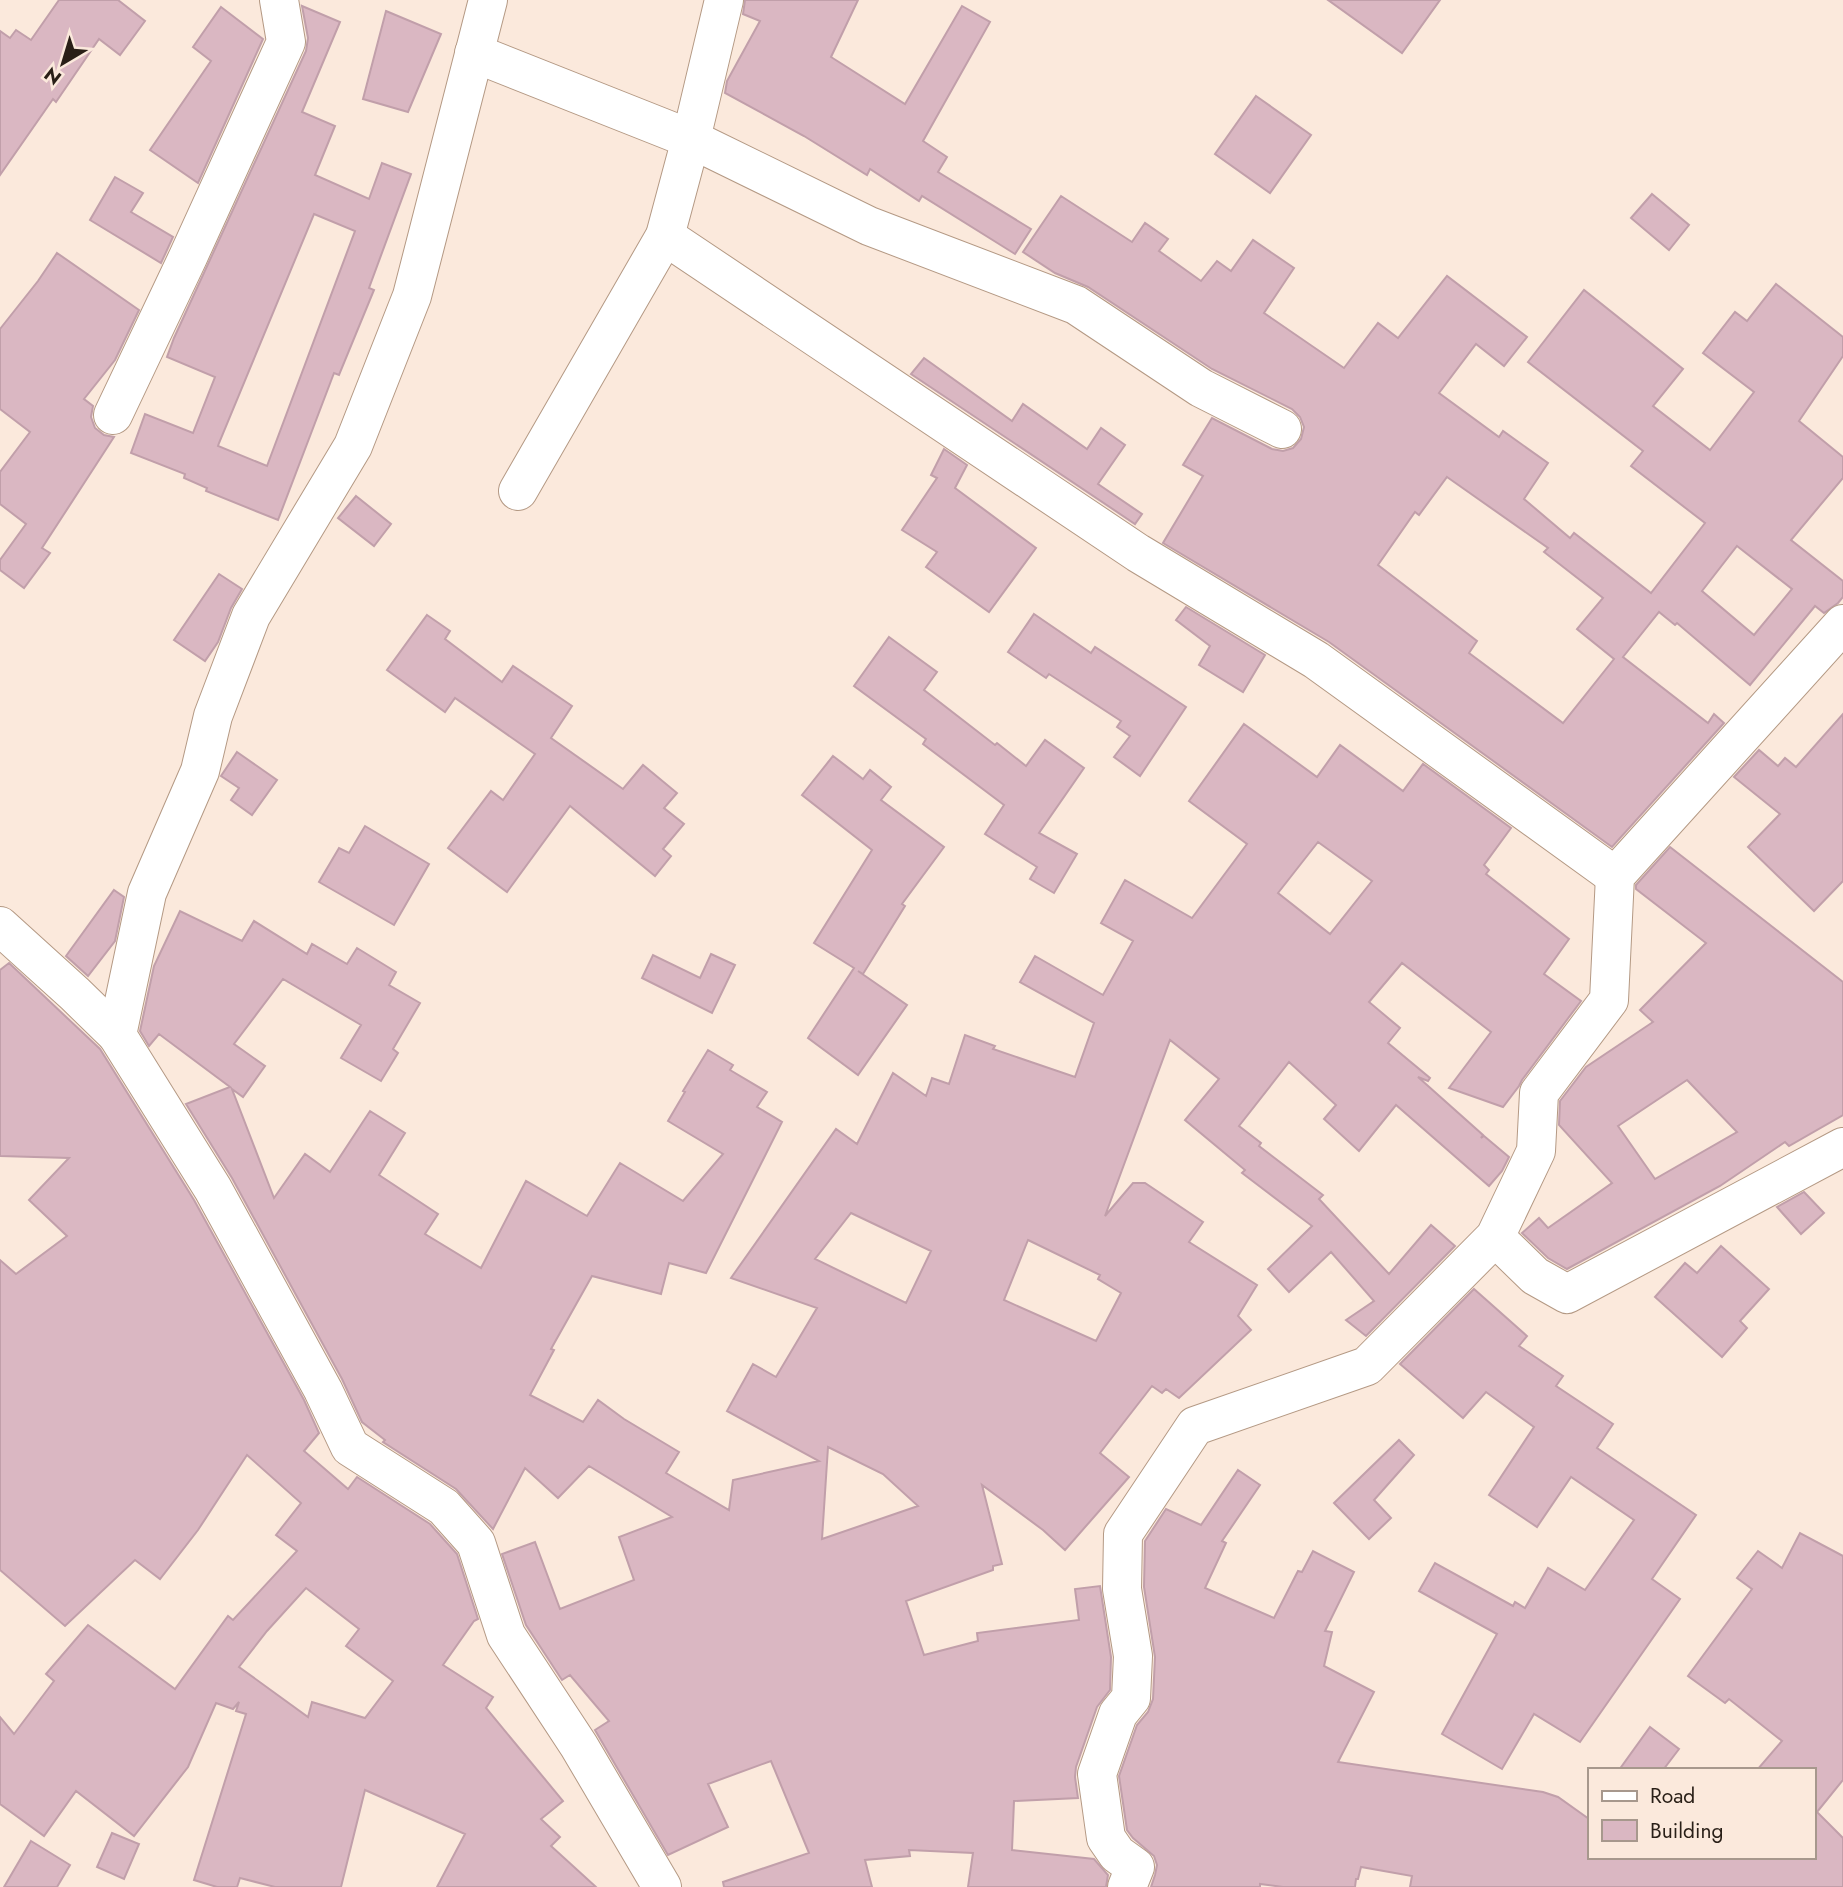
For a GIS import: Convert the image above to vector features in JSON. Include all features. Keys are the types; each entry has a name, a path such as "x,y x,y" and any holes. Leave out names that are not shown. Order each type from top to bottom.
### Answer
{"street":[{"path":"113,415 286,42 278,0"},
{"path":"117,1035 147,893 200,771 214,716 251,616 353,446 412,296 488,0"},
{"path":"518,491 665,236 724,0"},
{"path":"474,53 691,139 869,226 1076,305 1201,388 1282,429"},
{"path":"665,236 1139,553 1316,660 1615,876"},
{"path":"1127,1887 1135,1867 1117,1854 1106,1839 1097,1774 1118,1714 1130,1698 1133,1656 1122,1589 1123,1534 1195,1426 1367,1366 1495,1237 1536,1151 1539,1093 1609,1000 1615,876 1843,624"},
{"path":"0,926 117,1035 214,1189 323,1390 349,1447 444,1507 475,1543 506,1635 579,1746 662,1887"},
{"path":"1495,1237 1535,1276 1567,1294 1843,1147"}],"building":[{"path":"59,0 118,0 145,21 120,55 99,39 56,102 53,99 0,175 0,31 10,38 16,30 31,40"},
{"path":"745,0 858,0 831,57 905,104 962,6 990,22 923,141 947,157 938,172 1031,229 1015,254 922,196 919,201 870,169 867,175 804,136 725,93 727,81 760,21 743,14"},
{"path":"1328,0 1440,0 1402,53"},
{"path":"302,6 340,22 302,112 335,126 315,175 369,199 382,163 411,174 369,288 374,290 339,375 334,373 278,520 206,491 207,488 184,478 185,474 131,453 145,414 193,433 215,377 167,357 306,51 308,38","holes":["314,214 355,231 267,466 218,446"]},
{"path":"221,7 263,39 198,183 150,150 211,61 193,47"},
{"path":"386,11 441,34 408,112 363,99"},
{"path":"1256,96 1311,135 1270,193 1215,154"},
{"path":"115,177 143,193 131,212 173,237 161,263 90,220"},
{"path":"1652,194 1689,225 1669,250 1631,218"},
{"path":"1061,196 1132,242 1145,223 1168,239 1159,251 1201,281 1217,261 1231,271 1253,240 1294,268 1264,313 1344,368 1378,323 1398,338 1447,276 1527,337 1504,366 1476,344 1439,393 1499,437 1503,431 1548,463 1524,499 1570,538 1574,533 1651,593 1705,523 1631,466 1643,451 1528,362 1584,290 1683,369 1653,406 1710,450 1754,392 1703,353 1735,312 1747,321 1776,284 1843,337 1843,356 1799,421 1843,457 1843,478 1791,540 1843,581 1843,597 1824,613 1815,606 1750,685 1677,623 1675,625 1659,612 1623,657 1708,723 1714,714 1724,723 1612,847 1329,642 1163,543 1203,476 1183,465 1212,418 1272,449 1283,451 1293,448 1301,439 1304,427 1300,417 1292,409 1212,369 1088,287 1055,273 1023,252","holes":["1447,477 1548,548 1544,552 1603,598 1577,629 1614,659 1563,723 1469,653 1477,641 1378,565 1415,512 1419,515","1737,546 1792,589 1754,635 1702,591"]},
{"path":"57,253 139,310 115,360 84,399 93,406 91,417 95,428 104,435 114,437 42,548 50,553 24,588 0,570 0,560 26,524 0,504 0,472 30,432 0,409 0,329"},
{"path":"924,358 1012,421 1023,404 1087,449 1101,428 1125,445 1098,484 1142,514 1135,524 911,374"},
{"path":"944,449 967,465 955,488 1036,548 989,612 926,567 937,552 902,530 937,478 931,475"},
{"path":"356,496 391,524 374,546 338,518"},
{"path":"219,574 242,589 231,608 218,642 205,661 174,640"},
{"path":"1186,607 1265,655 1243,692 1199,665 1210,646 1176,620"},
{"path":"1034,614 1091,653 1095,647 1186,707 1140,776 1114,757 1130,736 1117,727 1121,721 1049,674 1046,678 1008,652"},
{"path":"427,615 450,631 445,639 502,682 513,666 572,706 551,738 623,789 643,765 677,793 664,808 684,824 663,849 671,856 655,876 570,806 507,892 448,848 491,791 503,800 535,754 455,698 445,712 387,670"},
{"path":"889,637 937,672 924,690 1026,766 1045,740 1084,768 1039,833 1077,854 1054,893 1030,879 1037,867 985,834 1004,805 923,744 926,739 854,686"},
{"path":"1843,714 1843,881 1814,911 1748,847 1780,814 1734,777 1759,750 1778,766 1785,758 1796,767"},
{"path":"1244,724 1317,777 1340,745 1403,791 1423,764 1511,828 1484,865 1489,870 1486,874 1569,939 1544,974 1581,1001 1503,1107 1449,1088 1491,1032 1402,963 1369,1002 1400,1028 1388,1043 1430,1078 1428,1081 1418,1077 1483,1135 1481,1138 1484,1136 1509,1157 1502,1171 1489,1186 1396,1105 1359,1151 1324,1119 1336,1105 1289,1062 1239,1126 1261,1143 1259,1146 1323,1195 1319,1199 1389,1274 1431,1225 1455,1246 1366,1336 1346,1320 1374,1301 1331,1252 1289,1292 1268,1269 1312,1226 1242,1173 1245,1170 1185,1120 1219,1079 1170,1040 1105,1216 1133,1183 1145,1183 1203,1222 1189,1242 1257,1285 1238,1316 1251,1330 1179,1398 1166,1389 1162,1393 1152,1386 1100,1453 1129,1477 1065,1550 1043,1530 982,1485 1002,1564 993,1566 993,1570 906,1601 924,1655 978,1641 977,1633 1079,1620 1075,1589 1100,1586 1111,1657 1110,1690 1097,1707 1076,1767 1078,1798 1014,1801 1012,1850 1094,1859 1108,1875 1106,1887 968,1887 973,1853 909,1850 910,1856 865,1860 872,1887 724,1887 723,1882 809,1853 771,1761 708,1784 728,1827 668,1855 595,1730 609,1721 570,1675 562,1680 526,1625 502,1554 535,1542 560,1609 634,1580 619,1537 672,1517 589,1466 558,1498 525,1468 493,1529 456,1489 383,1442 385,1440 362,1422 342,1379 232,1178 186,1104 230,1087 159,1034 149,1046 140,1031 154,966 180,911 242,941 254,921 307,954 312,944 347,964 357,948 396,972 389,985 420,1003 393,1049 398,1053 381,1081 341,1058 361,1025 283,979 234,1044 265,1066 243,1097 232,1089 274,1198 305,1154 330,1172 370,1111 405,1133 379,1175 438,1214 425,1234 481,1268 526,1181 587,1216 620,1163 683,1201 723,1154 668,1121 708,1050 733,1065 730,1070 767,1092 757,1107 782,1122 706,1273 669,1263 661,1294 592,1276 551,1349 554,1350 530,1395 583,1422 598,1400 679,1452 666,1473 729,1510 733,1480 819,1461 727,1411 753,1364 776,1377 817,1308 731,1278 836,1129 857,1144 893,1073 926,1096 932,1078 949,1084 965,1035 995,1046 993,1049 1075,1077 1094,1023 1020,982 1035,956 1103,995 1133,941 1101,923 1125,880 1192,918 1247,844 1189,801","holes":["1318,842 1372,881 1330,934 1278,893","851,1213 931,1251 906,1303 815,1259","1028,1240 1100,1275 1098,1279 1121,1293 1096,1341 1004,1300","828,1447 883,1474 918,1506 822,1539"]},
{"path":"237,752 277,780 252,815 231,800 239,788 221,776"},
{"path":"833,756 863,779 870,770 891,787 881,800 944,847 902,904 905,906 863,974 858,971 907,1005 858,1075 808,1038 854,968 814,943 872,850 802,795"},
{"path":"365,826 429,864 394,925 319,882 339,848 349,853"},
{"path":"1670,847 1843,982 1843,1115 1789,1146 1785,1142 1720,1186 1567,1269 1548,1258 1522,1233 1539,1218 1548,1228 1612,1183 1559,1125 1560,1101 1586,1067 1653,1022 1640,1010 1706,943 1636,889 1636,885","holes":["1687,1080 1737,1132 1655,1179 1618,1126"]},
{"path":"114,890 124,897 115,941 88,976 66,956"},
{"path":"711,954 735,965 712,1013 642,978 653,955 700,978"},
{"path":"9,963 100,1049 194,1200 304,1400 319,1433 304,1451 348,1489 357,1477 430,1524 457,1554 478,1619 443,1665 493,1697 486,1708 563,1801 541,1819 560,1837 551,1846 596,1887 437,1887 465,1834 365,1790 341,1887 275,1887 240,1878 237,1887 217,1887 194,1880 246,1714 236,1711 239,1702 233,1709 216,1703 188,1767 134,1836 76,1791 44,1836 0,1804 0,1717 14,1734 54,1681 46,1674 88,1625 175,1689 228,1616 233,1620 297,1551 276,1535 301,1503 247,1455 198,1530 160,1579 135,1560 65,1626 0,1570 0,1260 16,1274 67,1236 29,1200 69,1158 0,1156 0,970","holes":["306,1588 359,1629 346,1646 393,1681 365,1718 312,1702 308,1717 239,1667"]},
{"path":"1804,1192 1824,1213 1801,1234 1777,1207"},
{"path":"1721,1246 1769,1289 1740,1321 1747,1328 1722,1357 1655,1297 1685,1263 1697,1273"},
{"path":"1474,1289 1527,1336 1519,1346 1563,1376 1556,1386 1613,1424 1597,1448 1696,1515 1652,1579 1680,1599 1580,1742 1534,1714 1502,1769 1442,1734 1497,1634 1419,1591 1435,1563 1513,1606 1515,1602 1525,1608 1548,1568 1585,1590 1634,1520 1571,1477 1537,1527 1489,1495 1534,1427 1486,1392 1463,1418 1400,1364"},
{"path":"1399,1440 1414,1455 1374,1500 1391,1518 1369,1539 1334,1503"},
{"path":"1238,1470 1260,1485 1222,1541 1226,1543 1205,1588 1274,1618 1298,1571 1302,1572 1313,1551 1354,1572 1325,1631 1332,1632 1324,1666 1374,1692 1338,1762 1543,1792 1558,1797 1588,1818 1588,1859 1815,1859 1815,1768 1759,1768 1782,1741 1729,1699 1725,1703 1688,1676 1752,1589 1737,1578 1758,1551 1782,1568 1800,1533 1843,1556 1843,1780 1817,1812 1843,1838 1843,1887 1410,1887 1412,1876 1361,1867 1355,1887 1283,1887 1260,1884 1260,1887 1151,1887 1157,1865 1154,1856 1127,1830 1119,1776 1137,1725 1148,1712 1153,1699 1155,1657 1144,1587 1145,1541 1166,1509 1201,1525"},
{"path":"1650,1727 1679,1749 1665,1768 1620,1768"},
{"path":"112,1833 139,1844 124,1879 97,1867"},
{"path":"31,1841 70,1865 57,1887 4,1887"}]}
